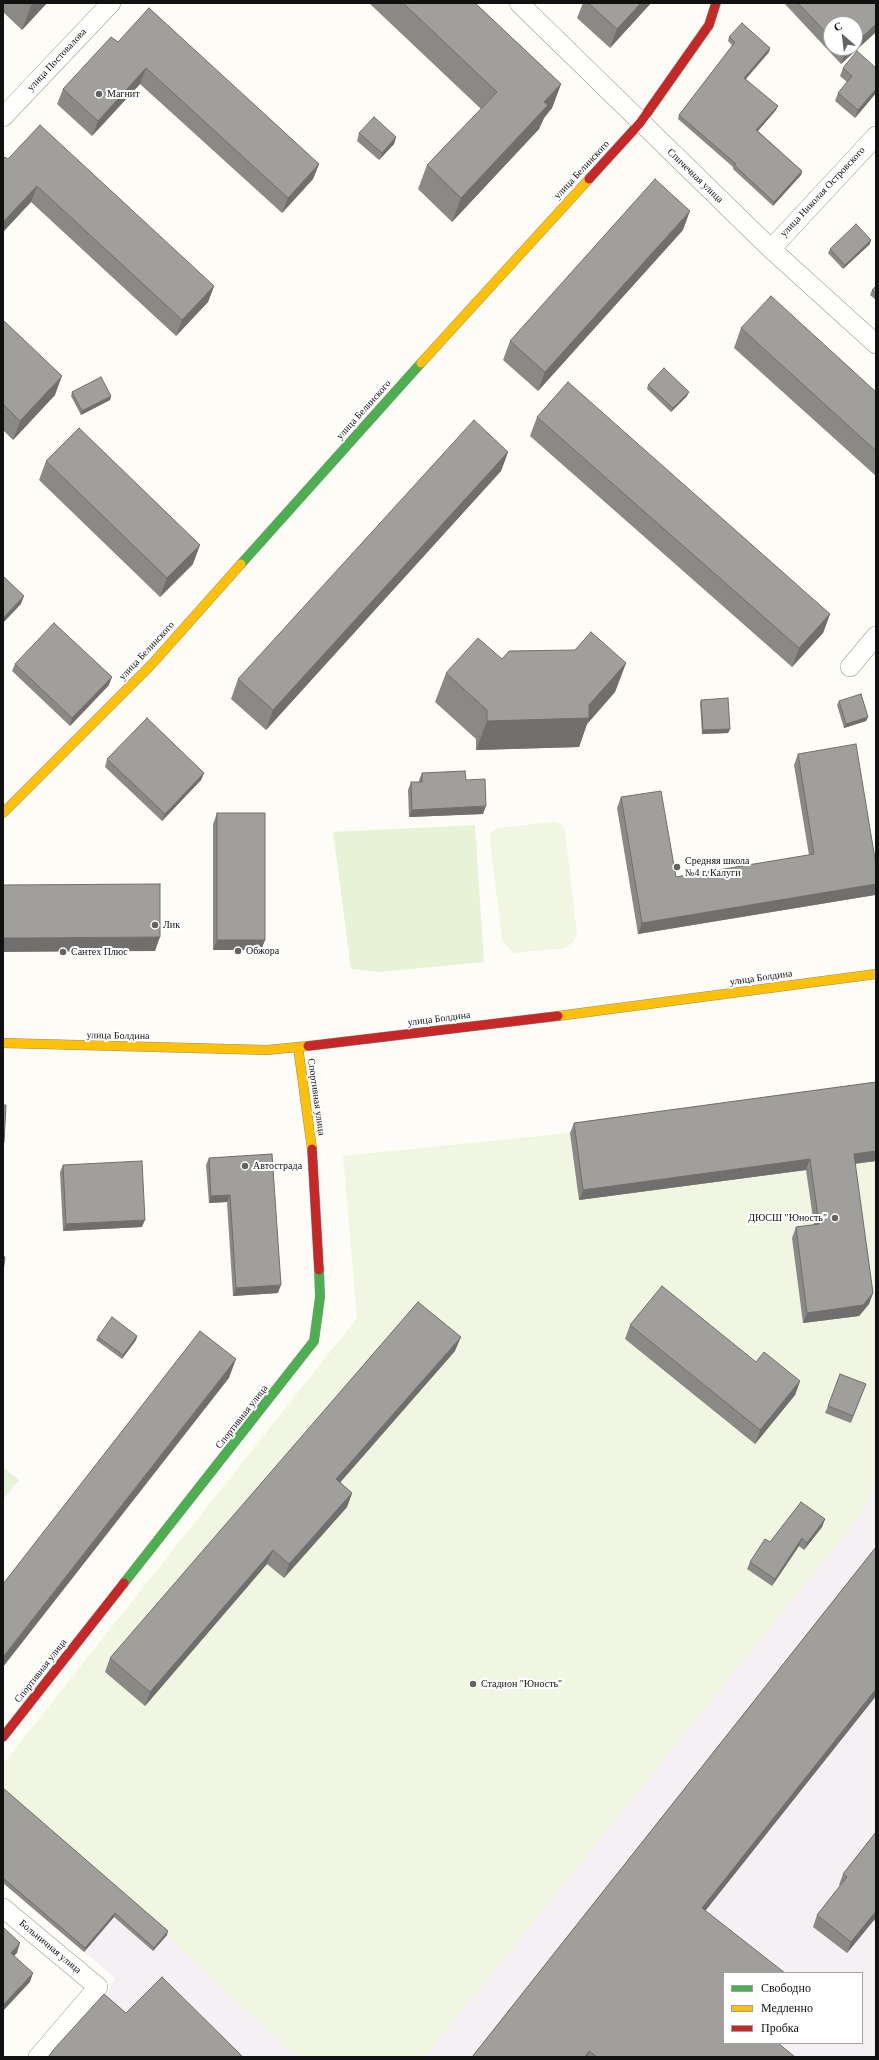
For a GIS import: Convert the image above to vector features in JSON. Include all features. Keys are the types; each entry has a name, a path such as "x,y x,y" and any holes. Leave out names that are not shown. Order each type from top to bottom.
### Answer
{"street":[{"name":"улица Постовалова","path":"3,117 111,3"},
{"name":"Спичечная улица","path":"519,3 640,123 771,249 876,344"},
{"name":"улица Белинского","path":"3,813 152,664 420,364 640,123 709,25 716,3"},
{"name":"улица Николая Островского","path":"771,249 876,136"},
{"path":"850,667 876,636"},
{"name":"улица Болдина","path":"3,1043 259,1049 298,1047 876,974"},
{"name":"Спортивная улица","path":"3,1737 277,1390 314,1340 320,1289 312,1140 298,1047"},
{"name":"Больничная улица","path":"3,1908 98,1986 38,2057"}],"shaded area":[{"path":"876,1480 876,2057 425,2057 863,1512"},
{"path":"3,1793 167,1935 296,2057 53,2057 100,2006 115,1978 3,1883"}],"green space":[{"path":"555,822 562,825 565,831 577,934 573,942 566,948 513,953 502,939 490,841 491,833 497,828"},
{"path":"475,825 484,962 379,972 351,969 333,832"},
{"path":"876,1092 876,1480 863,1512 425,2057 296,2057 167,1935 3,1793 3,1764 357,1318 343,1156 570,1133"},
{"path":"3,1467 19,1480 3,1500"}],"building":[{"path":"403,3 475,3 561,84 544,102 548,105 461,198 427,165 497,92"},
{"path":"588,3 641,3 617,29"},
{"path":"798,3 876,3 876,24 863,36 863,16 823,16 823,30"},
{"path":"149,8 319,164 288,198 146,68 98,121 63,89 111,37 118,42"},
{"path":"742,23 770,48 744,78 778,106 756,130 802,171 774,202 734,165 736,164 679,115 735,42 729,37"},
{"path":"853,56 863,56 876,68 876,89 858,110 838,93 852,76 843,68"},
{"path":"374,117 396,137 382,153 359,133"},
{"path":"40,125 214,286 182,320 37,186 3,222 3,160 5,157 8,159"},
{"path":"655,179 690,211 545,372 510,341"},
{"path":"856,224 871,240 845,265 830,249"},
{"path":"876,286 876,293 872,290"},
{"path":"771,296 876,392 876,451 741,328"},
{"path":"3,320 62,376 20,421 3,404"},
{"path":"664,368 689,392 673,408 648,385"},
{"path":"101,377 111,396 82,411 72,392"},
{"path":"568,382 830,614 799,648 537,417"},
{"path":"474,420 508,452 273,710 238,679"},
{"path":"79,428 200,545 167,578 46,461"},
{"path":"3,576 24,596 3,618"},
{"path":"54,623 112,677 72,718 15,664"},
{"path":"591,632 626,663 589,705 589,718 487,721 487,710 446,673 478,638 502,659 509,651 575,650"},
{"path":"861,694 868,717 846,724 839,701"},
{"path":"728,698 730,729 703,730 701,700"},
{"path":"147,718 204,773 165,814 107,759"},
{"path":"856,744 876,865 876,884 642,923 621,797 661,791 676,877 814,854 798,754"},
{"path":"465,771 466,780 485,779 486,806 412,810 411,782 422,782 422,773"},
{"path":"217,813 265,813 265,940 217,940"},
{"path":"160,884 160,937 3,938 3,885"},
{"name":"ДЮСШ \"Юность\"","path":"876,1082 876,1151 854,1154 873,1293 863,1305 807,1313 796,1227 819,1224 810,1159 583,1190 574,1123"},
{"path":"3,1105 6,1105 4,1142 3,1142"},
{"path":"272,1154 281,1285 236,1288 230,1195 211,1196 209,1158"},
{"path":"142,1161 145,1220 66,1224 63,1165"},
{"path":"3,1256 5,1257 3,1272"},
{"path":"662,1286 756,1362 764,1352 800,1381 760,1430 630,1325"},
{"path":"418,1302 461,1337 336,1479 352,1493 289,1564 273,1550 150,1692 110,1658"},
{"path":"112,1317 137,1336 123,1355 98,1337"},
{"path":"200,1331 236,1359 3,1657 3,1584"},
{"path":"840,1374 866,1384 853,1416 828,1406"},
{"path":"801,1502 825,1519 807,1543 802,1538 775,1579 750,1562 765,1539 770,1542"},
{"path":"876,1547 876,1689 702,1908 784,1972 723,1972 723,2044 779,2044 795,2057 597,2057 589,2051 585,2057 472,2057"},
{"path":"3,1788 168,1931 154,1948 115,1913 85,1948 3,1878"},
{"path":"876,1832 876,1911 851,1942 817,1915 847,1877 843,1874"},
{"path":"3,1927 20,1943 11,1953 33,1973 3,2005"},
{"path":"162,1977 243,2057 48,2057 104,1994 126,2013"}],"traffic: fast":[{"path":"241,564 421,363"},
{"path":"124,1583 314,1341 320,1297 319,1270"}],"traffic: slow":[{"path":"421,363 589,179"},
{"path":"3,813 152,664 241,564"},
{"path":"558,1016 876,974"},
{"path":"3,1043 267,1050 308,1046"},
{"path":"298,1047 312,1149"}],"traffic: jam":[{"path":"589,179 640,123 709,25 716,3"},
{"path":"308,1046 558,1016"},
{"path":"312,1149 319,1270"},
{"path":"3,1737 124,1583"}],"place":[{"name":"Магнит","path":"99,94"},
{"name":"Средняя школа №4 г. Калуги","path":"677,867"},
{"name":"Лик","path":"155,925"},
{"name":"Обжора","path":"238,951"},
{"name":"Сантех Плюс","path":"63,952"},
{"name":"Автострада","path":"245,1166"},
{"name":"ДЮСШ \"Юность\"","path":"835,1218"},
{"name":"Стадион \"Юность\"","path":"473,1684"}]}
